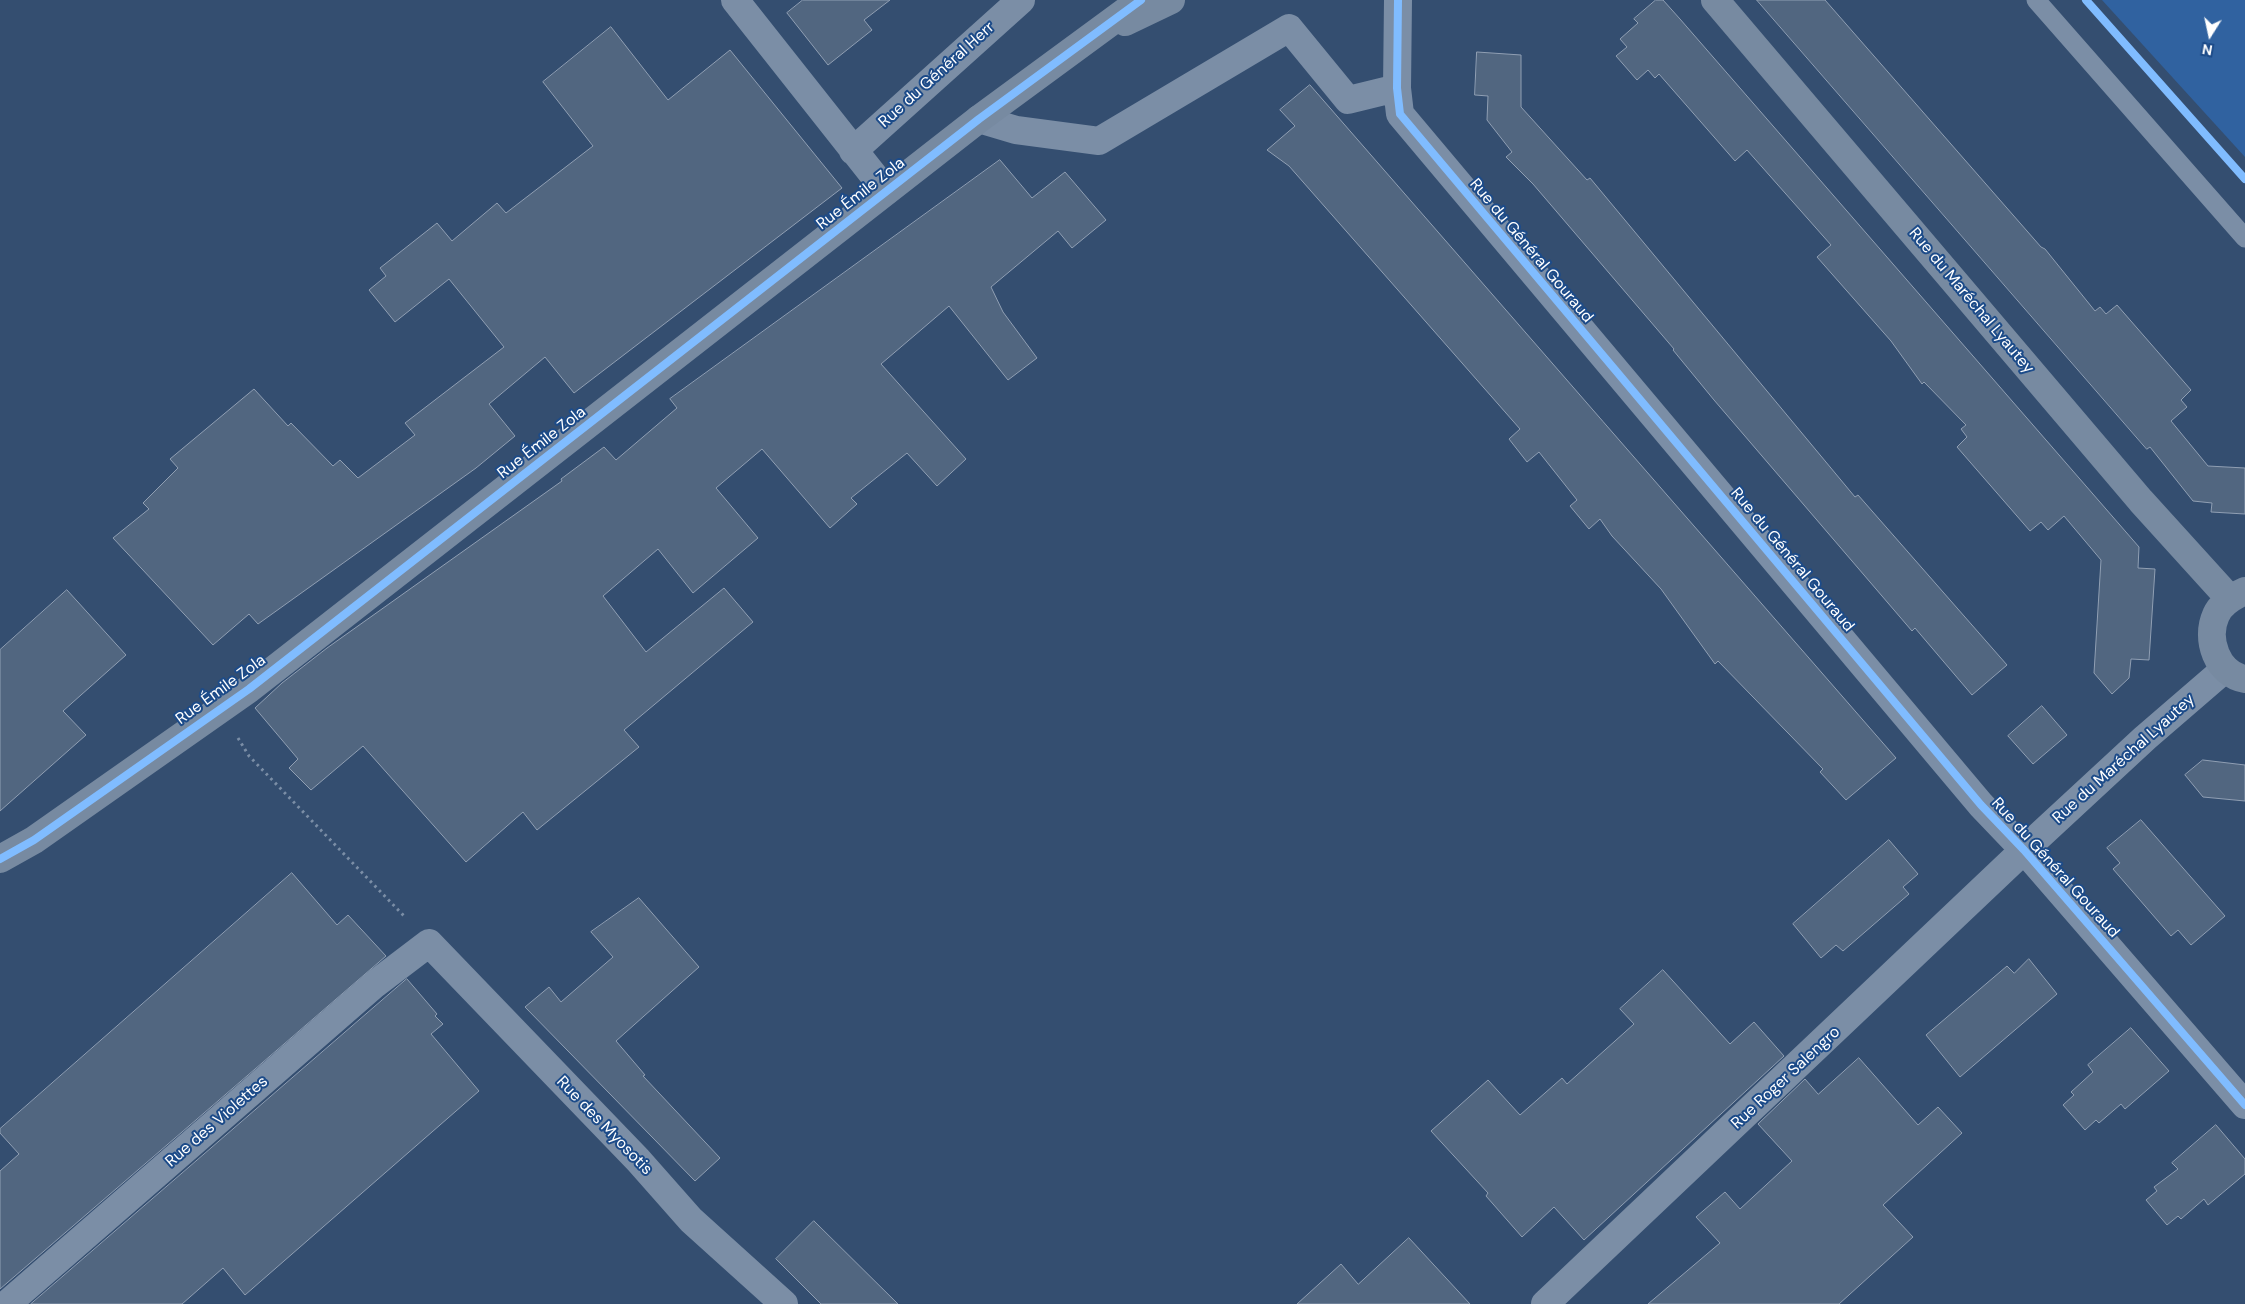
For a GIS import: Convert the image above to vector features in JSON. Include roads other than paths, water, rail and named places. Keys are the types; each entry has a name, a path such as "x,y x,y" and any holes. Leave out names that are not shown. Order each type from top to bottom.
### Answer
{"street":[{"path":"736,0 886,192"},
{"name":"Rue du Général Herr","path":"853,150 1021,0"},
{"path":"1092,37 1141,0"},
{"path":"1092,37 1171,0"},
{"name":"Rue du Général Gouraud","path":"1398,0 1397,88 1400,114 1981,805 2024,850 2245,1105"},
{"name":"Rue du Maréchal Lyautey","path":"1715,0 2141,501 2237,595"},
{"path":"979,119 1016,130 1099,141 1289,28 1348,100 1397,88"},
{"name":"Rue Émile Zola","path":"0,859 34,840 228,704 979,119 1092,37"},
{"path":"2235,674 2214,652 2211,632 2216,613 2237,595"},
{"name":"Rue du Maréchal Lyautey","path":"2024,850 2145,738 2235,674"},
{"name":"Rue Roger Salengro","path":"1545,1304 2024,850"},
{"name":"Rue des Violettes","path":"7,1304 367,991 430,943"},
{"name":"Rue des Myosotis","path":"430,943 638,1160 691,1220 784,1304"}],"lane":[{"path":"2036,0 2245,238"}]}
